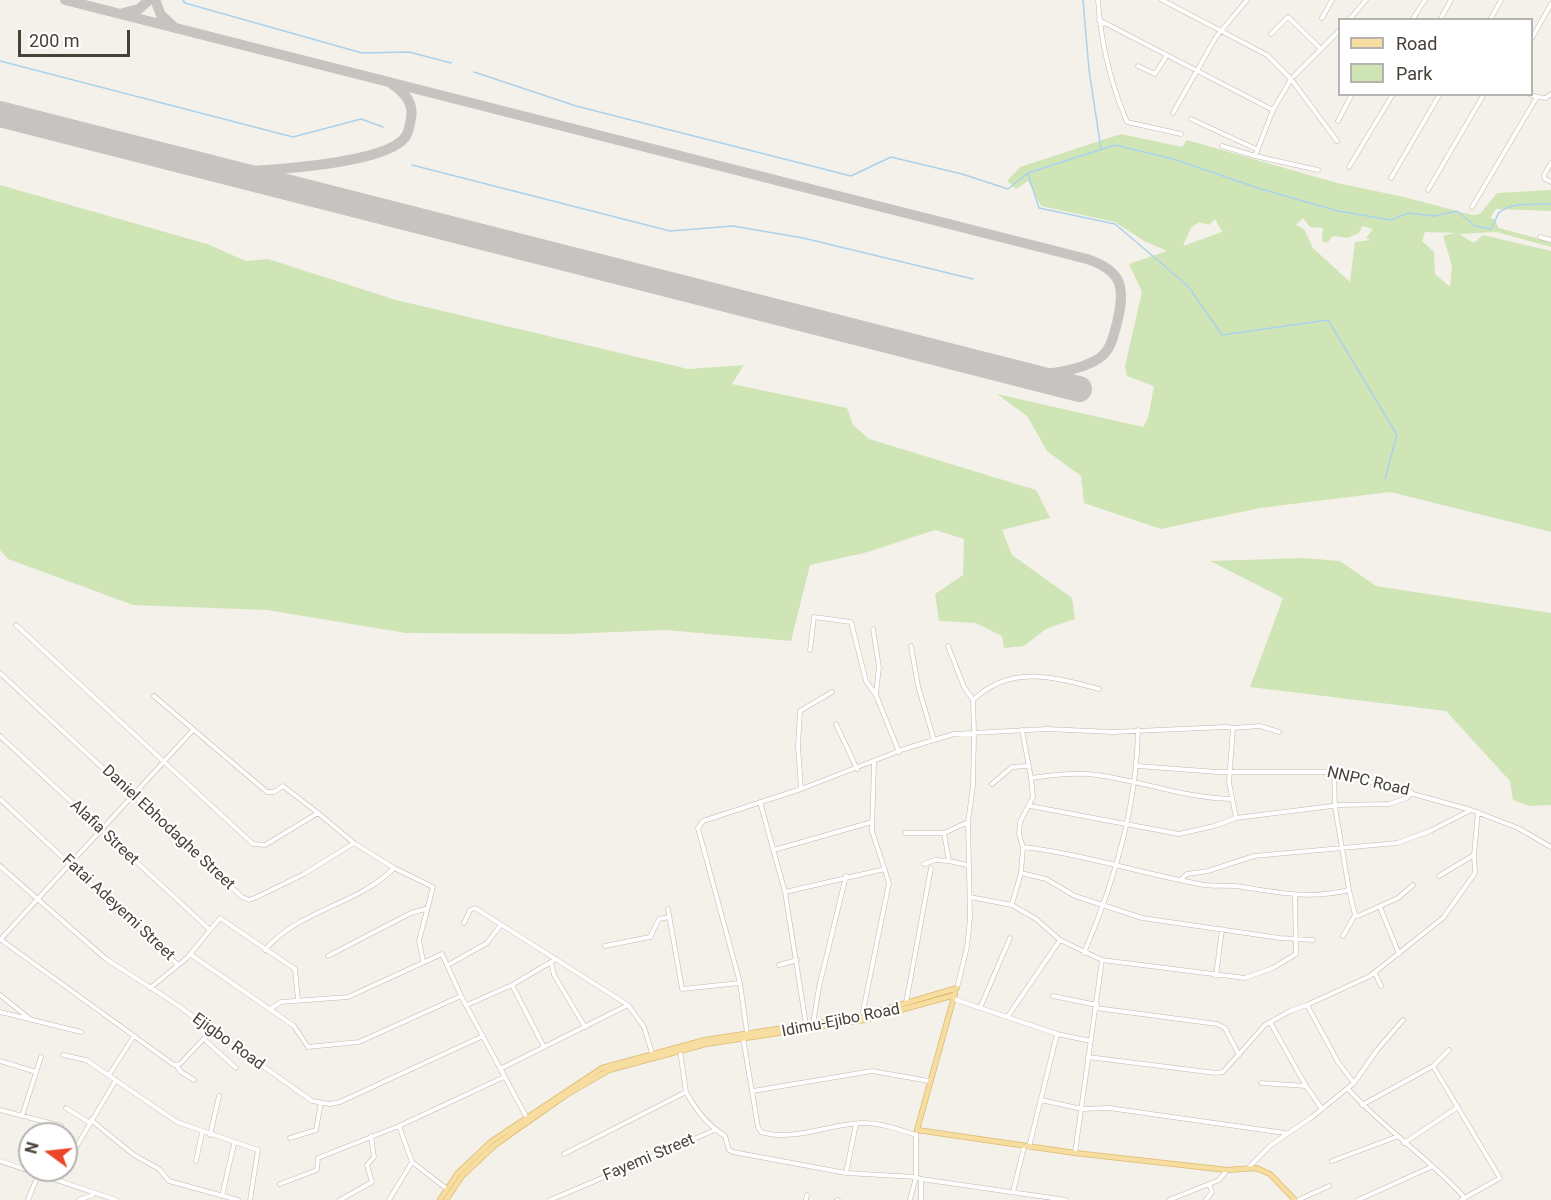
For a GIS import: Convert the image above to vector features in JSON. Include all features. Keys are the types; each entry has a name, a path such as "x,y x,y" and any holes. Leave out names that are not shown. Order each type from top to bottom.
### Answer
{"main road":[{"name":"Idimu-Ejibo Road","path":"446,1200 462,1176 495,1145 528,1118 602,1068 652,1053 747,1033 872,1016 957,988"},
{"path":"957,988 916,1132 1075,1154 1227,1170 1250,1167 1266,1171 1296,1200"},
{"name":"Idimu-Ejibo Road","path":"440,1200 458,1173 492,1141 604,1072 680,1051 872,1016 954,997"}],"street":[{"path":"1098,0 1104,55 1126,122 1181,134"},
{"path":"1174,110 1216,37 1247,0"},
{"path":"1322,18 1332,0"},
{"path":"1352,18 1366,0"},
{"path":"1413,18 1425,0"},
{"path":"1441,18 1451,0"},
{"path":"1491,18 1501,0"},
{"path":"1164,1 1267,55 1292,78 1337,141"},
{"path":"1533,36 1551,4"},
{"path":"1271,34 1288,17 1321,49"},
{"path":"1100,20 1273,110"},
{"path":"1255,156 1273,110 1292,78 1338,32"},
{"path":"1138,66 1155,74 1168,56"},
{"path":"1533,96 1546,98 1551,94"},
{"path":"1338,121 1351,96"},
{"path":"1349,167 1393,96"},
{"path":"1390,178 1439,96"},
{"path":"1428,190 1483,96"},
{"path":"1472,207 1537,97"},
{"path":"1191,119 1256,149"},
{"path":"1222,146 1318,170"},
{"path":"1551,163 1544,175 1545,179 1551,182"},
{"path":"1540,237 1551,240"},
{"path":"810,650 814,617 851,622 866,681 876,695 898,752"},
{"path":"16,626 259,846 318,813"},
{"path":"873,629 879,667 876,695"},
{"path":"911,646 918,686 934,740"},
{"path":"948,646 964,687 973,700 974,733 973,786 968,822 967,865 970,897 967,947 957,988"},
{"name":"Daniel Ebhodaghe Street","path":"0,673 242,897 249,900 304,874 354,843"},
{"path":"973,700 982,691 1032,674 1099,688"},
{"path":"801,789 798,754 800,711 832,692"},
{"path":"154,696 267,792 274,792 283,786 354,843 394,868 433,887 425,909 419,946 423,962"},
{"path":"836,724 857,769"},
{"path":"747,1033 740,983 698,828 703,821 801,789 898,752 954,734 1023,730 1138,730 1260,726 1279,732"},
{"path":"1233,728 1229,772 1231,799 1236,818"},
{"path":"193,730 0,939 194,1080"},
{"path":"1012,905 1021,873 1023,847 1019,834 1020,822 1033,796 1023,730"},
{"path":"1084,953 1116,866 1136,783 1138,730"},
{"name":"Alafia Street","path":"0,736 209,929"},
{"path":"862,1016 889,883 872,831 874,762"},
{"path":"992,784 1012,767 1028,766"},
{"name":"NNPC Road","path":"1138,766 1229,772 1334,772 1478,812 1518,828 1551,847"},
{"path":"1334,772 1335,807 1355,915"},
{"path":"1031,778 1070,773 1136,783 1200,798 1231,799"},
{"path":"1030,806 1179,834 1236,818 1399,802 1411,792"},
{"name":"Fatai Adeyemi Street","path":"0,799 177,964 190,954 209,929"},
{"path":"760,802 785,892 806,1024"},
{"path":"1180,880 1187,874 1208,871 1254,856 1344,849 1407,840 1472,810"},
{"path":"1088,1057 1223,1072 1239,1055 1251,1037 1270,1022 1375,973 1443,918 1476,872 1474,855 1478,812"},
{"path":"774,850 872,822"},
{"path":"905,833 944,832 968,822"},
{"path":"944,832 949,861"},
{"path":"1023,847 1089,858 1180,880 1316,897 1349,890"},
{"path":"1439,876 1474,855"},
{"path":"924,864 935,860 967,865"},
{"name":"Ejigbo Road","path":"0,866 106,959 170,1000 303,1096 321,1103"},
{"path":"265,950 281,932 381,881 394,868"},
{"path":"906,1004 931,868"},
{"path":"785,892 846,876 885,869"},
{"path":"1021,873 1046,879 1075,896 1142,918 1313,940"},
{"path":"813,1023 819,987 846,876"},
{"path":"1343,936 1355,915 1398,898 1413,885"},
{"path":"970,897 1012,905 1036,919 1060,940 1102,960 1245,978 1273,968 1294,957 1296,938 1294,895"},
{"path":"1380,907 1399,954"},
{"path":"464,923 472,908 628,1005 644,1027 652,1053"},
{"path":"328,956 425,909"},
{"path":"668,909 682,989 740,983"},
{"path":"605,946 650,937 659,919 669,917"},
{"path":"209,929 220,918 295,969 298,1000"},
{"path":"448,964 487,943 500,926"},
{"path":"1216,976 1222,929"},
{"path":"980,1008 1010,938"},
{"path":"1008,1016 1060,940"},
{"path":"190,954 294,1026 306,1046 344,1045 359,1042 461,996"},
{"path":"270,1009 277,1002 348,997 442,954 461,996 528,1118"},
{"path":"467,1005 512,985 556,959"},
{"path":"778,965 797,960"},
{"path":"1075,1154 1102,960"},
{"path":"551,962 554,975 585,1027"},
{"path":"150,988 177,964"},
{"path":"1375,973 1381,986"},
{"path":"512,985 544,1047"},
{"path":"0,995 31,1020"},
{"path":"1053,996 1097,1006 1217,1024 1225,1028 1239,1055"},
{"path":"954,997 1057,1034 1091,1041"},
{"path":"500,1069 628,1005"},
{"path":"1307,1005 1338,1062 1354,1083"},
{"path":"0,1012 81,1032"},
{"path":"1250,1167 1286,1133 1348,1089 1403,1020"},
{"path":"1270,1022 1306,1086 1322,1109"},
{"path":"176,1065 211,1031"},
{"path":"1013,1192 1041,1100 1057,1034"},
{"path":"109,1075 134,1036"},
{"path":"290,1138 316,1130 321,1103 340,1102 483,1036"},
{"path":"743,1038 758,1128 768,1134 782,1135 856,1124 884,1125 916,1132 916,1177 910,1200"},
{"path":"204,1039 236,1068"},
{"path":"1362,1105 1433,1066 1449,1050"},
{"path":"680,1051 686,1092 695,1109 715,1130 725,1136 729,1150 733,1152 846,1173 916,1177 1066,1200"},
{"path":"63,1055 85,1060 164,1115 202,1133 259,1151 250,1200"},
{"path":"22,1116 41,1057"},
{"path":"0,1061 36,1072"},
{"path":"1348,1089 1396,1137 1432,1166 1463,1199 1500,1178 1433,1066"},
{"path":"753,1091 872,1071 929,1081"},
{"path":"280,1184 316,1170 318,1158 399,1126 504,1077"},
{"path":"78,1143 116,1080"},
{"path":"1260,1083 1306,1086"},
{"path":"564,1154 686,1092"},
{"path":"210,1136 219,1096"},
{"path":"1041,1100 1082,1109 1109,1108 1286,1133"},
{"path":"1404,1143 1458,1107"},
{"path":"66,1108 90,1121 134,1155 159,1169 169,1181 238,1200"},
{"path":"0,1110 45,1122"},
{"path":"846,1173 856,1124"},
{"path":"399,1126 412,1162 448,1189"},
{"name":"Fayemi Street","path":"549,1200 715,1130"},
{"path":"195,1161 202,1133"},
{"path":"340,1200 372,1182 367,1165 374,1157 371,1137"},
{"path":"1332,1161 1396,1137"},
{"path":"222,1196 234,1144"},
{"path":"0,1161 18,1168"},
{"path":"389,1200 412,1162"},
{"path":"1359,1200 1432,1166"},
{"path":"1169,1200 1219,1180 1227,1170"},
{"path":"921,1179 921,1200"},
{"path":"28,1200 35,1182"},
{"path":"58,1182 116,1200"},
{"path":"1206,1200 1212,1192 1209,1184"},
{"path":"1296,1200 1329,1186"},
{"path":"79,1200 93,1194"},
{"path":"563,1195 567,1200"}],"green space":[{"path":"1121,134 1182,147 1187,140 1337,183 1404,197 1472,215 1480,214 1497,193 1551,190 1551,211 1496,209 1490,218 1494,219 1499,228 1551,242 1551,247 1496,232 1459,234 1474,243 1483,235 1551,251 1551,532 1390,492 1260,508 1161,529 1084,503 1081,476 1047,451 1027,416 997,394 1143,427 1148,418 1154,386 1127,376 1125,366 1142,292 1129,264 1167,251 1144,241 1115,222 1041,206 1028,181 1016,189 1007,181 1020,167","holes":["1303,218 1310,227 1323,228 1322,241 1327,243 1333,236 1348,238 1359,233 1362,226 1373,229 1366,238 1371,240 1355,242 1350,282 1313,248 1304,229 1296,225","1215,219 1222,232 1183,246 1191,228 1199,222 1209,225","1425,232 1454,233 1443,236 1452,266 1450,287 1435,274 1434,252 1422,241"]},
{"path":"0,185 207,244 246,261 268,259 396,300 688,369 744,365 732,384 847,408 853,425 869,439 1036,490 1050,518 1002,530 1012,555 1072,598 1075,619 1046,629 1024,646 1004,648 1002,636 976,623 939,621 935,594 963,575 964,539 935,530 868,552 810,565 791,641 665,630 567,634 406,633 267,610 133,605 8,559 0,550"},
{"path":"1303,558 1340,561 1376,586 1551,613 1551,805 1530,806 1513,800 1510,781 1446,711 1250,687 1283,598 1210,561"}],"waterway":[{"path":"183,0 185,3 362,53 409,52 451,63"},
{"path":"1083,0 1089,70 1101,149"},
{"path":"0,61 293,137 361,119 383,127"},
{"path":"474,72 576,106 851,176 891,157 962,174 1008,189 1028,173 1115,145 1173,159 1261,189 1338,211 1391,220 1408,213 1434,216 1457,211 1475,226 1491,229 1499,213 1504,209 1524,204 1551,204"},
{"path":"412,165 670,231 733,226 803,238 973,279"},
{"path":"1028,174 1039,208 1115,224 1188,286 1222,335 1328,320 1397,435 1385,478"}],"taxiway":[{"path":"65,0 1087,259 1108,269 1119,283 1121,300 1114,333 1106,352 1098,359 1073,369 1027,376"},
{"path":"123,13 139,9 149,0"},
{"path":"155,0 161,15 173,26"},
{"path":"226,172 293,168 350,160 375,154 394,146 406,136 412,113 407,98 392,84"}],"runway":[{"path":"0,114 1079,389"}]}
